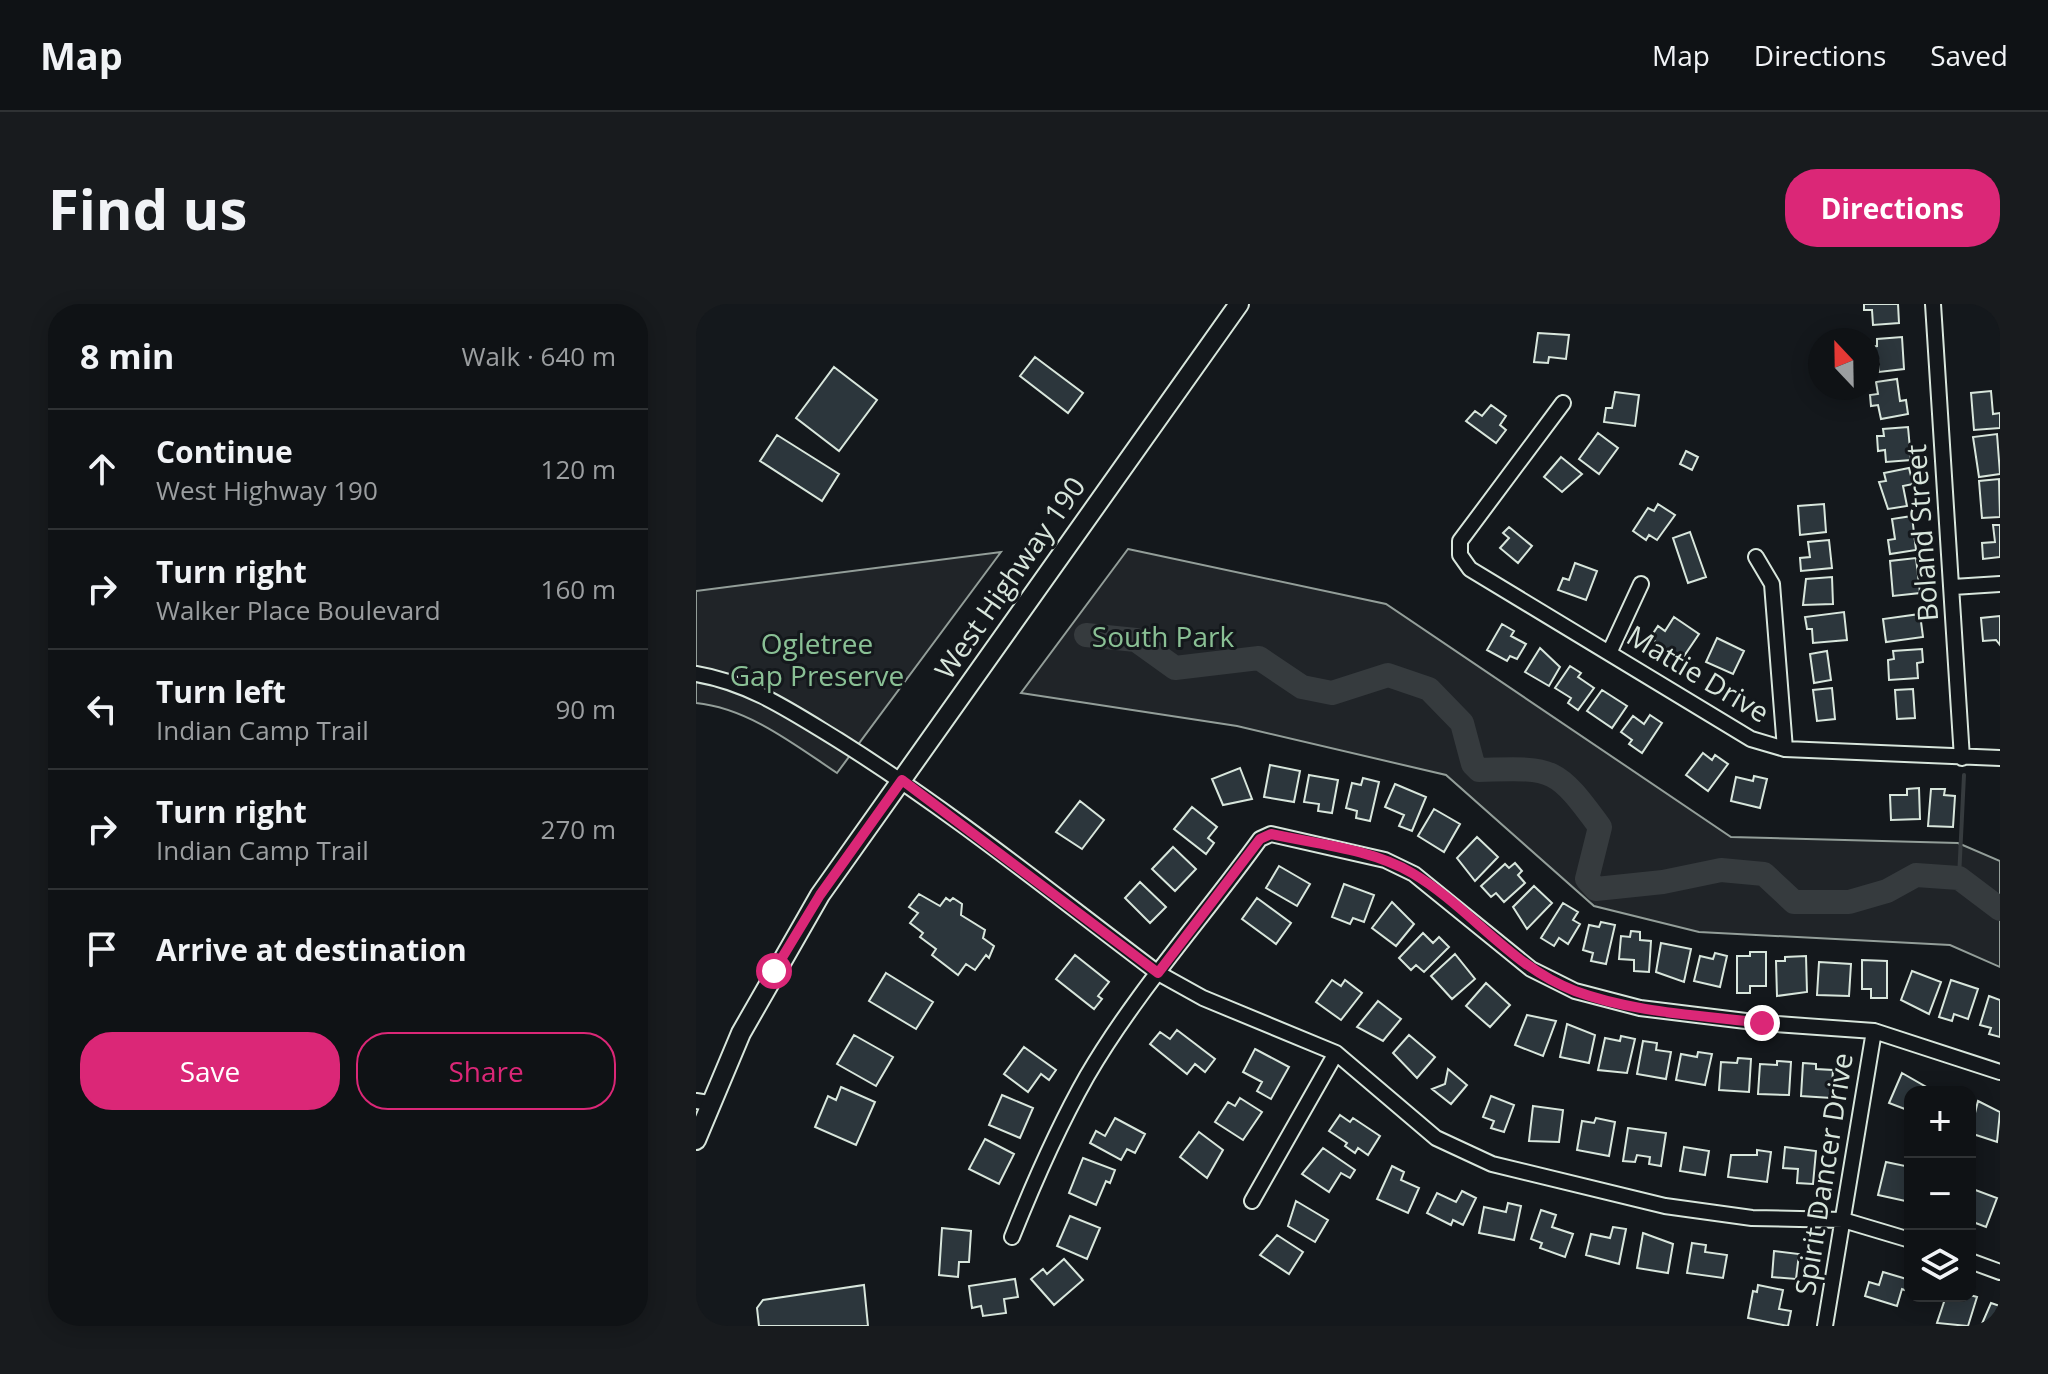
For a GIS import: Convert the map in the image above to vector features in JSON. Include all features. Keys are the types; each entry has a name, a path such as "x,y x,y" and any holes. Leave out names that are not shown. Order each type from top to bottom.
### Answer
{"main road":[{"name":"West Highway 190","path":"696,1140 702,1102 820,895 1239,304"}],"street":[{"name":"Boland Street","path":"1933,304 1962,758"},
{"name":"Mattie Drive","path":"1563,403 1460,541 1460,555 1470,569 1751,739 1785,749 2000,758"},
{"path":"1756,557 1772,584 1785,749"},
{"path":"1610,651 1641,584"},
{"path":"1953,587 2000,584"},
{"path":"696,674 722,678 771,698 902,780 1158,973 1203,998 1336,1053 1436,1138 1492,1164 1665,1206 1752,1218 1843,1220 1904,1238"},
{"path":"1012,1237 1034,1182 1087,1076 1158,973 1260,839 1271,834 1385,860 1414,874 1531,969 1575,991 1640,1008 1762,1023 1874,1031 2000,1072"},
{"name":"Spirit Dancer Drive","path":"1825,1326 1874,1031"},
{"path":"1252,1201 1336,1053"},
{"path":"1976,1263 2000,1272"}],"green space":[{"name":"South Park","path":"1128,549 1386,604 1731,837 1958,843 2000,861 2000,967 1950,945 1699,932 1594,906 1446,775 1237,726 1021,693"},
{"name":"Ogletree Gap Preserve","path":"1001,552 837,773 752,720 715,706 696,703 696,591"}],"building":[{"path":"1864,304 1898,304 1899,323 1873,325 1872,310 1864,310"},
{"path":"1538,333 1569,335 1566,359 1549,357 1548,363 1534,362"},
{"path":"1902,337 1904,369 1880,372 1880,339"},
{"path":"1035,357 1083,393 1068,413 1020,376"},
{"path":"834,367 877,400 839,451 796,418"},
{"path":"1897,379 1900,401 1906,400 1908,414 1881,419 1878,405 1871,406 1870,400 1880,400 1880,381"},
{"path":"1991,391 1993,414 2000,413 2000,428 1974,430 1971,393"},
{"path":"1615,392 1639,395 1635,426 1604,422 1606,408 1612,408"},
{"path":"1491,405 1506,416 1500,425 1506,430 1496,443 1466,421 1475,411 1482,416"},
{"path":"1908,427 1911,460 1886,462 1885,450 1878,451 1877,436 1884,436 1883,429"},
{"path":"1598,433 1618,448 1599,474 1579,459"},
{"path":"1997,434 2000,474 1979,477 1973,437"},
{"path":"777,435 839,474 822,501 760,461"},
{"path":"1686,451 1698,457 1692,470 1680,464"},
{"path":"1561,457 1582,474 1562,492 1544,477"},
{"path":"1909,468 1913,484 1903,486 1907,506 1888,509 1879,482 1886,481 1884,473"},
{"path":"1999,479 2000,517 1982,518 1979,481"},
{"path":"1658,504 1675,515 1657,540 1649,535 1646,540 1633,531 1648,508 1654,511"},
{"path":"1824,504 1826,532 1800,535 1798,506"},
{"path":"1912,516 1916,550 1890,554 1888,540 1895,539 1892,519"},
{"path":"1993,525 2000,525 2000,557 1983,559 1982,543 1995,542"},
{"path":"1509,527 1532,546 1518,563 1500,548 1509,538 1503,533"},
{"path":"1690,532 1706,577 1688,583 1673,538"},
{"path":"1829,540 1832,568 1801,571 1800,558 1810,557 1808,542"},
{"path":"1916,558 1920,593 1893,596 1890,561"},
{"path":"1575,563 1597,571 1586,600 1558,590 1563,578 1569,580"},
{"path":"1832,577 1833,604 1803,605 1806,579"},
{"path":"1844,612 1847,640 1813,643 1812,629 1807,629 1805,617"},
{"path":"1920,614 1923,637 1886,642 1883,619"},
{"path":"2000,616 2000,645 1996,640 1983,641 1981,618"},
{"path":"1674,617 1699,634 1682,659 1650,638 1658,626 1665,631"},
{"path":"1502,624 1514,631 1511,636 1526,644 1517,659 1510,656 1507,661 1487,650"},
{"path":"1717,638 1744,651 1733,674 1706,662"},
{"path":"1540,648 1560,667 1549,686 1525,672"},
{"path":"1922,649 1923,662 1917,663 1918,678 1889,680 1888,660 1894,659 1893,651"},
{"path":"1827,651 1831,680 1814,683 1810,654"},
{"path":"1570,666 1581,673 1578,677 1594,688 1578,710 1568,703 1571,698 1555,688"},
{"path":"1832,688 1835,719 1817,721 1813,690"},
{"path":"1913,689 1915,718 1897,719 1895,690"},
{"path":"1602,690 1627,706 1612,728 1587,711"},
{"path":"1650,715 1662,723 1642,753 1629,744 1632,740 1621,732 1633,716 1644,724"},
{"path":"1703,753 1712,760 1715,755 1728,764 1708,791 1686,775"},
{"path":"1270,765 1300,771 1294,802 1264,797"},
{"path":"1240,768 1252,799 1223,805 1212,779"},
{"path":"1309,775 1338,780 1332,813 1318,811 1319,804 1304,802"},
{"path":"1754,776 1767,779 1760,808 1731,801 1736,777 1753,781"},
{"path":"1363,778 1379,782 1370,821 1356,818 1357,811 1346,808 1352,783 1361,785"},
{"path":"1395,784 1426,797 1412,831 1399,826 1404,815 1385,807"},
{"path":"1919,788 1920,819 1891,820 1890,795 1907,795 1907,789"},
{"path":"1931,789 1945,789 1944,795 1955,796 1953,827 1928,826"},
{"path":"1080,801 1104,820 1082,849 1056,832"},
{"path":"1192,807 1217,827 1208,838 1214,843 1206,854 1174,829"},
{"path":"1434,809 1460,824 1444,852 1418,836"},
{"path":"1477,837 1498,857 1475,881 1457,858"},
{"path":"1173,847 1196,869 1175,891 1152,869"},
{"path":"1515,863 1522,871 1518,875 1525,883 1504,902 1496,893 1491,897 1481,886 1505,864 1509,868"},
{"path":"1279,866 1310,884 1297,906 1266,888"},
{"path":"1140,882 1166,907 1150,923 1125,898"},
{"path":"1344,884 1374,895 1364,922 1353,918 1350,924 1332,917"},
{"path":"1534,886 1552,903 1527,929 1513,907"},
{"path":"919,894 940,906 946,898 950,901 953,898 962,904 961,915 985,930 983,938 994,946 989,958 986,955 975,970 966,964 958,975 932,955 936,949 920,937 923,933 910,923 918,913 909,907"},
{"path":"1257,898 1291,923 1276,944 1242,919"},
{"path":"1392,902 1414,924 1396,946 1372,928"},
{"path":"1563,903 1578,912 1573,920 1580,924 1568,944 1559,938 1554,946 1541,938"},
{"path":"1601,922 1615,925 1606,964 1591,961 1593,953 1583,950 1589,925 1599,927"},
{"path":"1631,931 1640,932 1640,940 1651,941 1649,972 1634,971 1634,960 1619,959 1621,936 1630,937"},
{"path":"1423,933 1433,943 1439,937 1449,947 1424,972 1416,965 1411,970 1399,958"},
{"path":"1661,943 1691,949 1684,982 1656,972"},
{"path":"1750,952 1766,952 1766,986 1750,986 1750,993 1737,993 1737,956 1750,956"},
{"path":"1715,953 1727,956 1720,987 1694,981 1700,956 1713,959"},
{"path":"1455,954 1475,979 1452,999 1431,976"},
{"path":"1075,955 1109,982 1098,996 1102,999 1094,1009 1056,979"},
{"path":"1806,956 1807,992 1777,996 1776,961 1785,961 1785,957"},
{"path":"1862,960 1887,961 1887,998 1871,998 1871,989 1862,989"},
{"path":"1819,962 1851,964 1849,996 1817,995"},
{"path":"1912,971 1941,982 1929,1014 1901,1000"},
{"path":"886,973 933,1002 916,1029 869,1001"},
{"path":"1332,980 1341,986 1345,980 1362,993 1341,1020 1316,1002"},
{"path":"1951,980 1978,989 1968,1019 1954,1014 1952,1021 1939,1017"},
{"path":"1486,983 1510,1005 1490,1027 1466,1006"},
{"path":"1989,996 2000,1000 2000,1037 1989,1034 1991,1028 1980,1025"},
{"path":"1378,1001 1401,1019 1383,1041 1357,1027"},
{"path":"1527,1015 1556,1021 1543,1056 1515,1045"},
{"path":"1567,1024 1595,1035 1589,1063 1560,1057"},
{"path":"1177,1030 1215,1059 1205,1072 1195,1064 1187,1074 1150,1044 1160,1032 1170,1039"},
{"path":"854,1035 893,1057 876,1086 837,1064"},
{"path":"1409,1035 1435,1057 1417,1078 1393,1053"},
{"path":"1621,1036 1635,1039 1627,1073 1598,1070 1605,1038 1620,1041"},
{"path":"1643,1041 1657,1043 1656,1050 1671,1052 1666,1079 1637,1074"},
{"path":"1024,1047 1056,1070 1049,1080 1041,1074 1028,1092 1004,1074"},
{"path":"1255,1049 1289,1067 1271,1099 1257,1091 1262,1082 1243,1072"},
{"path":"1698,1052 1712,1054 1705,1085 1676,1080 1681,1054 1697,1057"},
{"path":"1738,1058 1751,1059 1749,1092 1719,1090 1721,1062 1737,1063"},
{"path":"1777,1061 1791,1062 1789,1095 1758,1094 1760,1064 1777,1065"},
{"path":"1803,1063 1816,1064 1816,1069 1833,1070 1831,1098 1801,1096"},
{"path":"1448,1069 1467,1085 1451,1104 1432,1089 1445,1084"},
{"path":"1902,1073 1925,1086 1904,1086 1904,1109 1889,1103"},
{"path":"841,1087 875,1102 856,1145 815,1127 828,1096 836,1100"},
{"path":"1002,1095 1033,1108 1020,1138 989,1125"},
{"path":"1491,1096 1514,1105 1504,1132 1491,1128 1494,1121 1483,1117"},
{"path":"1240,1098 1262,1112 1243,1140 1215,1122 1228,1102 1235,1106"},
{"path":"1978,1101 2000,1112 1997,1142 1976,1135"},
{"path":"1533,1106 1563,1110 1559,1142 1529,1141"},
{"path":"1340,1115 1350,1122 1353,1118 1380,1136 1368,1155 1358,1148 1355,1153 1345,1146 1347,1143 1329,1131"},
{"path":"1115,1118 1145,1134 1135,1153 1127,1149 1121,1160 1090,1143 1096,1131 1105,1136"},
{"path":"1596,1118 1615,1122 1609,1156 1577,1150 1582,1121 1594,1123"},
{"path":"1628,1128 1666,1133 1661,1166 1649,1164 1650,1157 1637,1155 1635,1162 1623,1161"},
{"path":"1199,1132 1223,1150 1207,1178 1180,1157"},
{"path":"985,1139 1014,1154 999,1184 969,1169"},
{"path":"1684,1147 1709,1151 1705,1175 1680,1171"},
{"path":"1785,1147 1816,1151 1813,1184 1797,1183 1798,1169 1783,1168"},
{"path":"1323,1148 1355,1170 1350,1178 1341,1173 1329,1192 1302,1174"},
{"path":"1757,1150 1771,1152 1767,1182 1728,1177 1731,1155 1757,1155"},
{"path":"1083,1158 1115,1170 1110,1183 1106,1181 1096,1205 1069,1193"},
{"path":"1886,1162 1904,1166 1904,1201 1878,1195"},
{"path":"1392,1166 1404,1172 1401,1180 1419,1188 1408,1213 1377,1199"},
{"path":"1976,1190 1997,1198 1986,1227 1976,1223"},
{"path":"1462,1191 1476,1198 1463,1225 1453,1220 1451,1225 1427,1213 1437,1193 1456,1202"},
{"path":"1296,1201 1328,1220 1315,1242 1288,1226"},
{"path":"1508,1203 1521,1206 1514,1240 1479,1233 1484,1207 1506,1212"},
{"path":"1541,1210 1556,1215 1552,1227 1573,1234 1565,1257 1540,1248 1542,1243 1531,1239"},
{"path":"1070,1216 1100,1228 1087,1259 1057,1246"},
{"path":"1613,1227 1626,1229 1619,1264 1586,1255 1591,1234 1610,1238"},
{"path":"942,1228 971,1231 969,1262 959,1262 958,1277 939,1275"},
{"path":"1643,1233 1673,1244 1668,1273 1637,1268"},
{"path":"1277,1235 1303,1252 1289,1274 1260,1255"},
{"path":"1692,1243 1706,1245 1705,1252 1727,1255 1723,1278 1687,1273"},
{"path":"1774,1251 1799,1254 1796,1279 1772,1277"},
{"path":"1064,1259 1083,1280 1054,1305 1031,1279 1043,1269 1047,1274"},
{"path":"1883,1272 1904,1278 1904,1290 1897,1306 1865,1296 1869,1282 1879,1285"},
{"path":"1015,1279 1018,1297 1004,1299 1006,1313 983,1316 981,1306 972,1308 969,1286"},
{"path":"864,1285 868,1326 759,1326 757,1308 763,1300"},
{"path":"1758,1285 1783,1290 1779,1309 1791,1311 1788,1326 1748,1318 1753,1291 1757,1292"},
{"path":"1944,1302 1975,1302 1968,1326 1937,1323"},
{"path":"1991,1303 2000,1306 2000,1326 1981,1326"}],"waterway":[{"path":"1086,635 1136,640 1175,668 1259,658 1302,687 1332,693 1388,675 1429,689 1462,723 1473,764 1479,770 1538,771 1551,775 1573,792 1600,827 1587,879 1596,889 1663,882 1721,870 1764,874 1794,902 1849,902 1887,891 1916,875 1959,878 2000,909"},
{"path":"1959,878 1964,775"}],"route":[{"path":"774,971 820,895 902,780 1158,973 1260,839 1271,834 1385,860 1414,874 1531,969 1575,991 1640,1008 1762,1023"}]}
